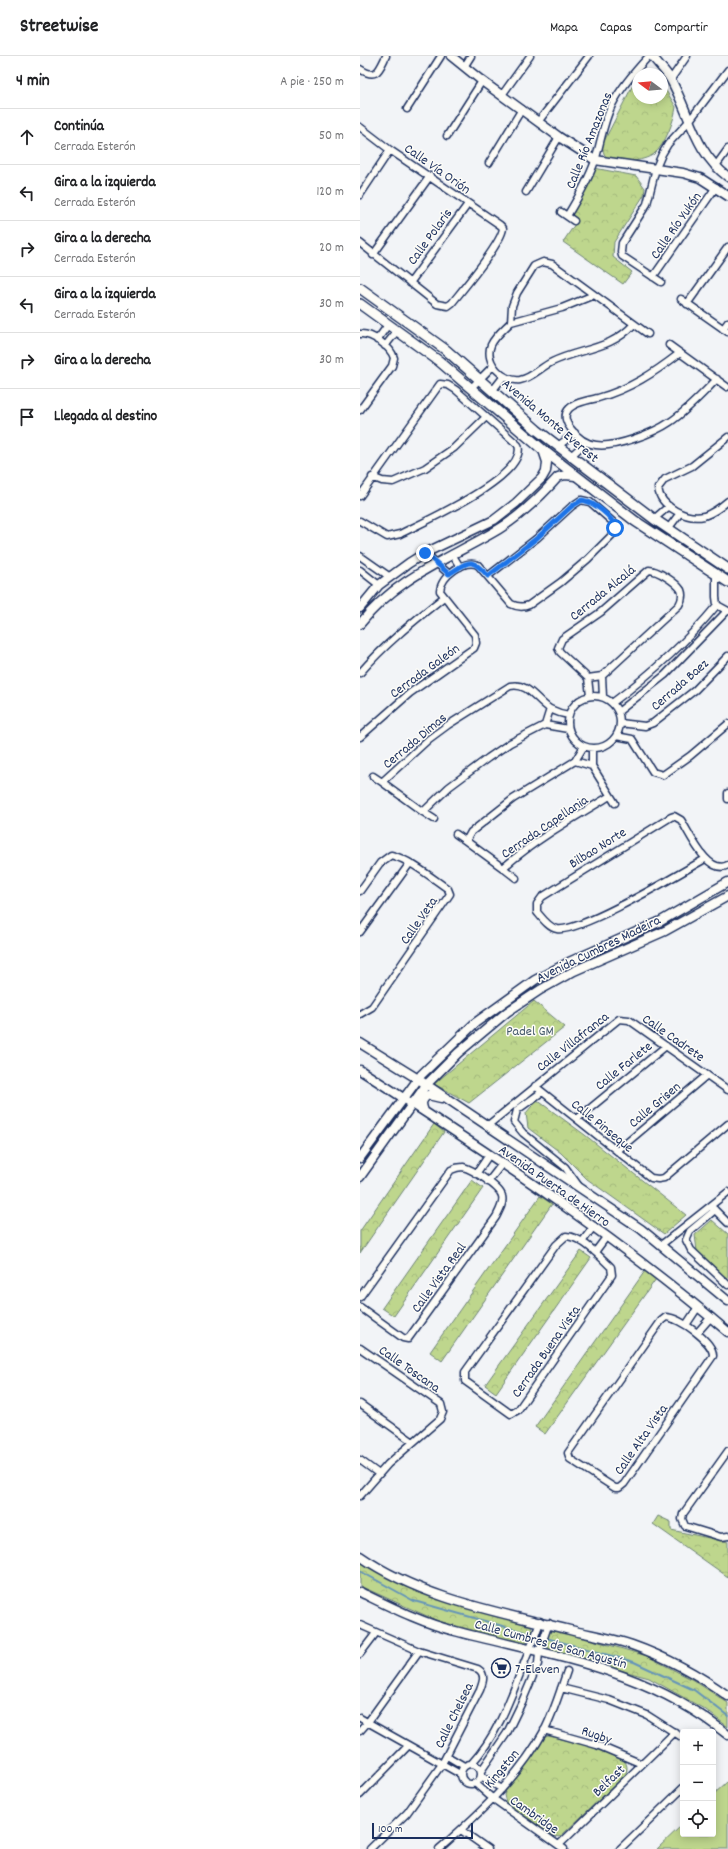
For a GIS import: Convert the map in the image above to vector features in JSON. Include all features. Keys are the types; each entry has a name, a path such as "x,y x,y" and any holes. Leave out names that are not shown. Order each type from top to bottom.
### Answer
{"main road":[{"name":"Avenida Monte Everest","path":"360,288 446,350 571,456 654,519 728,569"},
{"name":"Avenida Monte Everest","path":"360,304 439,361 543,450 635,521 728,582"},
{"path":"388,325 396,315"},
{"path":"517,428 526,419"},
{"path":"604,497 612,487"},
{"path":"700,564 706,555"}],"street":[{"path":"360,69 366,73 374,74 378,72 386,56"},
{"path":"407,108 441,56"},
{"path":"451,56 502,96 559,137 595,160 656,168 694,176 716,187 728,196"},
{"path":"464,67 471,56"},
{"path":"502,96 530,56"},
{"path":"538,122 589,56"},
{"name":"Calle Río Amazonas","path":"567,216 584,188 595,160 603,128 612,105 636,69 648,56"},
{"path":"652,56 671,79 690,120 699,144 715,167 728,177"},
{"path":"671,79 687,56"},
{"path":"661,282 627,260 621,252 622,243 647,204 656,168 668,144 690,120 728,70"},
{"path":"447,136 482,81"},
{"path":"489,163 522,109"},
{"name":"Calle Vía Orión","path":"360,127 390,150 430,176 503,228 498,239 475,274 448,306 437,304 410,283"},
{"path":"526,192 559,137"},
{"path":"715,167 728,149"},
{"path":"360,195 390,150"},
{"path":"374,256 430,176"},
{"name":"Calle Río Yukón","path":"653,277 716,187"},
{"name":"Calle Polaris","path":"410,283 468,204"},
{"path":"561,212 574,221"},
{"path":"360,243 374,256 410,283"},
{"path":"687,304 728,247"},
{"path":"511,322 512,306 517,293 534,266 543,262 552,264 648,334"},
{"path":"594,295 562,308 511,322 490,346 493,366 504,376 519,380 560,358 616,340 627,332 634,324"},
{"path":"680,299 725,330 728,322"},
{"path":"381,343 388,325"},
{"path":"381,343 397,331"},
{"path":"360,334 367,335 381,343 394,355 394,362 360,410"},
{"path":"669,345 727,387"},
{"path":"680,353 650,376 636,384 614,394 581,403 568,409 565,418 567,424 586,442 597,446 611,445 655,431 669,423 685,411 717,379"},
{"path":"471,388 493,366"},
{"path":"493,390 504,376"},
{"path":"360,496 436,386 443,384 456,390 518,445 520,450 519,455 512,465 481,493 400,534 387,537 360,521"},
{"path":"372,477 382,481 393,482 425,468 454,448 486,417"},
{"path":"558,446 577,435"},
{"path":"728,436 692,466 665,479 658,488 661,498 669,506 680,513 692,517 704,516 728,501"},
{"path":"571,456 586,442"},
{"path":"360,608 380,585 425,553 494,520 516,504 542,478 546,471 547,462 543,450"},
{"path":"360,624 372,609 402,584 435,562 500,529 522,513 561,475 576,476"},
{"path":"542,478 551,485"},
{"path":"360,673 391,640 444,597 440,591 442,581 449,574 460,567 473,563 478,565 511,604 516,607 523,607 529,605 561,582 588,559 613,534 615,528 614,523 590,502 582,500 572,506 537,538 488,576"},
{"path":"654,519 669,506"},
{"path":"668,529 680,513"},
{"path":"425,553 449,574"},
{"path":"452,554 460,567"},
{"path":"360,556 390,577"},
{"path":"360,570 380,585"},
{"name":"Cerrada Alcalá","path":"588,678 560,652 559,643 562,639 601,612 644,572 649,570 659,572 680,589 682,594 679,605 602,676"},
{"path":"612,703 640,682 685,642 717,604 716,575"},
{"name":"Cerrada Galeón","path":"360,737 410,693 474,648 476,643 475,635 444,597"},
{"path":"618,712 665,675 728,611 717,604"},
{"name":"Cerrada Baez","path":"620,722 645,726 653,723 694,690 728,656"},
{"path":"590,696 588,678 602,676 603,698"},
{"name":"Cerrada Dimas","path":"434,818 382,782 429,739 448,724 510,686 518,684 550,709 569,715"},
{"path":"590,696 603,698 612,703 618,712 620,722 616,736 610,743 602,747 592,748 584,746 574,739 568,729 569,715 576,702 590,696"},
{"path":"545,725 550,709"},
{"path":"616,736 632,739 653,772 658,775 663,775 690,756 728,724"},
{"path":"424,812 449,787 510,743 545,725 568,729"},
{"path":"466,841 476,828 513,799 575,761 584,746"},
{"path":"592,748 592,766 615,803"},
{"path":"575,761 592,766"},
{"path":"373,776 382,782"},
{"path":"728,793 728,799"},
{"name":"Cerrada Capellania","path":"456,834 502,868 523,851 610,796"},
{"name":"Bilbao Norte","path":"671,817 678,818 706,859 624,905 564,930 552,927 537,912 536,908 538,901 542,897 599,860 671,817"},
{"name":"Calle Veta","path":"360,891 380,863 391,855 397,856 410,863 448,889 450,894 372,1007 360,1014"},
{"path":"706,859 714,866 720,868 728,865"},
{"path":"360,932 410,863"},
{"path":"502,868 516,878"},
{"name":"Avenida Cumbres Madeira","path":"360,1158 418,1079 476,1023 536,980 570,962 661,921 728,882"},
{"name":"Avenida Cumbres Madeira","path":"360,1177 426,1085 458,1053 507,1012 540,990 574,972 665,931 728,896"},
{"name":"Calle Cadrete","path":"624,1018 630,1020 728,1090"},
{"name":"Calle Villafranca","path":"487,1126 618,1019 624,1018"},
{"name":"Calle Farlete","path":"577,1119 666,1046"},
{"name":"Avenida Puerta de Hierro","path":"362,1047 418,1079 641,1229 728,1301"},
{"name":"Avenida Puerta de Hierro","path":"360,1070 412,1103 594,1226 645,1263 728,1332"},
{"name":"Calle Grisen","path":"617,1151 707,1075"},
{"name":"Calle Pinseque","path":"535,1086 644,1174 651,1178 664,1178 728,1124"},
{"path":"542,1092 517,1110 514,1122 523,1133 572,1174 578,1187"},
{"path":"424,1111 422,1102 428,1095 451,1102"},
{"path":"476,1174 489,1155"},
{"path":"488,1182 502,1164"},
{"name":"Calle Vista Real","path":"360,1297 451,1170 457,1167 465,1168 488,1182 500,1192 502,1204 496,1217 410,1337 404,1338 360,1307"},
{"path":"728,1192 690,1231 686,1240 690,1250 728,1285"},
{"path":"661,1245 713,1208"},
{"path":"713,1208 728,1223"},
{"path":"582,1242 594,1226"},
{"name":"Cerrada Buena Vista","path":"566,1236 570,1236 582,1242 595,1252 611,1266 613,1270 610,1280 518,1410 511,1414 506,1412 465,1381 465,1372 561,1239 566,1236"},
{"path":"595,1252 607,1236"},
{"path":"686,1325 698,1307"},
{"name":"Calle Alta Vista","path":"666,1317 671,1317 686,1325 697,1333 712,1351 713,1356 624,1484 619,1488 612,1486 570,1458 568,1456 569,1451 661,1320 666,1317"},
{"path":"697,1333 711,1317"},
{"name":"Calle Toscana","path":"360,1348 441,1404 443,1412 440,1419 379,1474 360,1496"},
{"path":"360,1404 413,1442"},
{"path":"728,1450 683,1514 682,1519 685,1526 721,1537 728,1536"},
{"path":"360,1460 379,1474"},
{"name":"Calle Cumbres de San Agustín","path":"360,1556 393,1575 418,1587 475,1606 549,1623 632,1645 682,1668 714,1686 728,1696"},
{"name":"Calle Cumbres de San Agustín","path":"360,1592 431,1624 590,1664 652,1687 689,1707 728,1735"},
{"path":"460,1774 479,1756 496,1729 512,1697 531,1649 540,1621"},
{"path":"360,1718 460,1774 461,1779 465,1783 470,1785 476,1784 481,1773 507,1733 522,1702 538,1664 539,1652 549,1623"},
{"name":"Calle Chelsea","path":"360,1625 419,1651 478,1669 483,1674 480,1690 442,1764 407,1813 370,1849"},
{"path":"360,1654 376,1633"},
{"path":"360,1731 419,1651"},
{"name":"Kingston","path":"439,1849 461,1830 502,1789 544,1730 567,1671"},
{"path":"561,1688 616,1702 647,1715 680,1736"},
{"name":"Rugby","path":"544,1730 597,1745 642,1764"},
{"name":"Belfast","path":"558,1845 675,1732"},
{"path":"360,1795 408,1746"},
{"path":"447,1756 468,1765 479,1767 481,1773 502,1789"},
{"name":"Cambridge","path":"476,1784 492,1798 564,1849"},
{"path":"620,1849 680,1791"},
{"path":"461,1830 488,1849"}],"green space":[{"path":"632,87 632,104 668,104 668,94 676,107 665,139 654,154 644,159 630,162 610,160 605,156 602,145"},
{"path":"594,168 636,176 645,188 644,195 614,242 613,257 632,272 623,284 563,242 577,221 568,214"},
{"name":"Padel GM","path":"534,1001 565,1027 469,1103 434,1084"},
{"path":"537,1100 585,1135 686,1215 664,1234 587,1179 561,1153 528,1128 526,1113"},
{"path":"434,1124 444,1132 360,1253 360,1231"},
{"path":"472,1180 483,1188 394,1316 382,1308"},
{"path":"540,1196 552,1204 442,1361 430,1352"},
{"path":"712,1220 728,1234 728,1280 697,1251 695,1235"},
{"path":"581,1251 591,1258 496,1393 485,1385"},
{"path":"645,1271 656,1279 545,1434 535,1427"},
{"path":"658,1516 671,1522 671,1530 728,1542 728,1577 653,1524"},
{"path":"360,1560 401,1584 464,1607 530,1624 533,1630 533,1636 525,1644 438,1621 360,1586"},
{"path":"552,1630 558,1630 647,1656 693,1680 728,1703 728,1727 706,1710 649,1678 551,1651 545,1644 545,1639"},
{"path":"548,1736 612,1754 625,1762 627,1766 626,1774 560,1837 554,1836 506,1803 504,1795 543,1738"},
{"path":"728,1781 728,1849 657,1849 680,1827 680,1837 716,1837 716,1792"}],"waterway":[{"path":"360,1571 414,1601 531,1634"},
{"path":"546,1638 634,1662 694,1690 728,1716"}],"place":[{"name":"7-Eleven","path":"501,1668"}],"route":[{"path":"425,553 449,574 468,563 473,563 478,565 488,576 537,538 572,506 582,500 590,502 612,520 615,528"}]}
